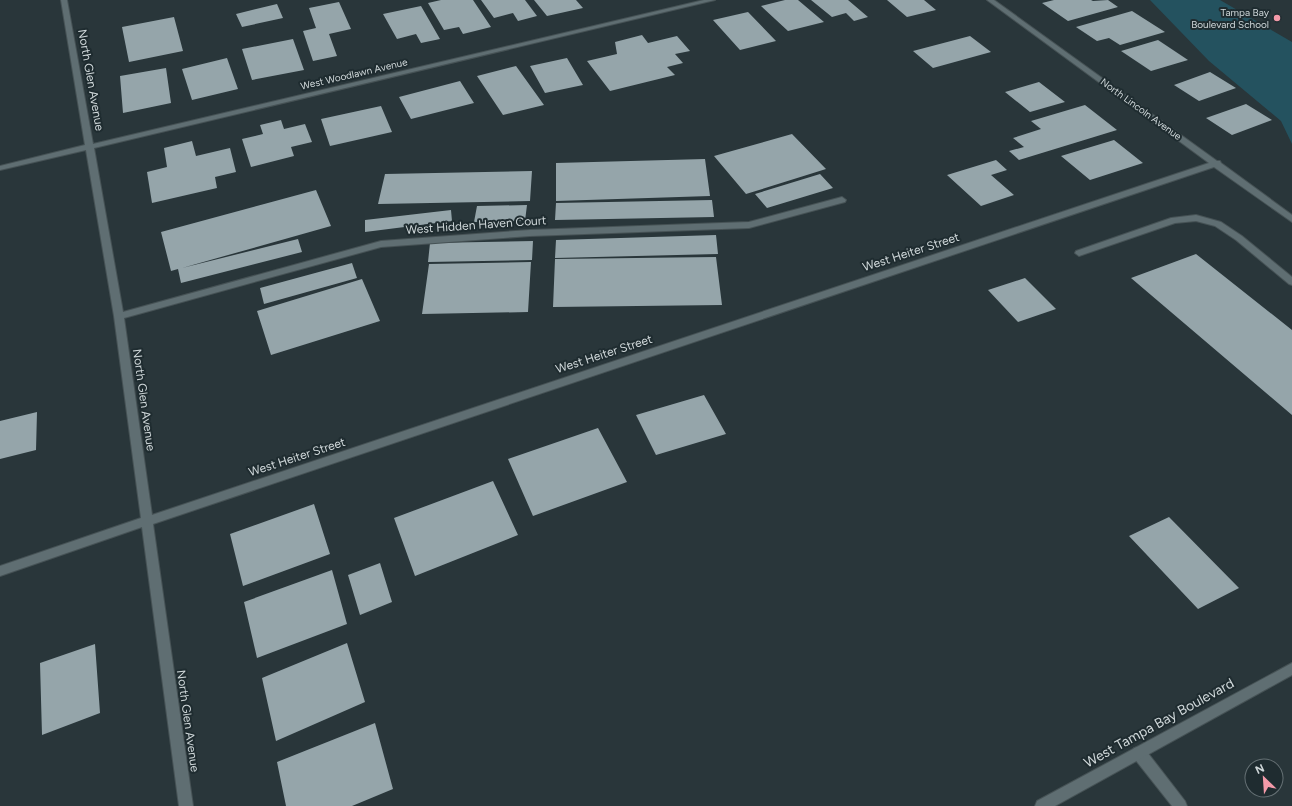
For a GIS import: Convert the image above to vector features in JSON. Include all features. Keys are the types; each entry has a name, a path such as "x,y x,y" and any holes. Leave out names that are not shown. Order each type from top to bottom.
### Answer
{"street":[{"name":"North Glen Avenue","path":"64,0 119,316 186,806"},
{"name":"West Woodlawn Avenue","path":"0,168 712,0"},
{"name":"North Lincoln Avenue","path":"990,0 1292,219"},
{"name":"West Heiter Street","path":"0,571 148,520 1217,164"},
{"name":"West Hidden Haven Court","path":"119,316 381,244 530,233 749,225 842,200"},
{"path":"1079,253 1174,220 1196,218 1218,224 1239,238 1292,282"},
{"name":"West Tampa Bay Boulevard","path":"1042,806 1292,669"},
{"path":"1139,753 1180,806"}],"shaded area":[{"path":"1150,0 1220,0 1292,42 1292,144 1281,121 1209,61"}],"building":[{"path":"441,0 473,0 491,27 463,34 459,27 444,30 428,3"},
{"path":"481,0 525,0 537,16 518,21 513,13 494,18"},
{"path":"534,0 576,0 583,8 547,16"},
{"path":"785,0 798,0 824,22 788,31 761,6"},
{"path":"811,0 848,0 868,17 854,21 846,13 832,17"},
{"path":"887,0 924,0 936,10 907,17"},
{"path":"1054,0 1108,0 1118,7 1068,21 1042,3"},
{"path":"339,2 351,29 329,34 337,56 313,61 303,31 316,28 309,8"},
{"path":"277,4 283,18 242,27 236,14"},
{"path":"421,6 440,39 421,43 416,34 397,39 383,14"},
{"path":"1132,11 1165,32 1120,45 1109,38 1097,41 1076,27"},
{"path":"748,12 776,41 740,50 713,20"},
{"path":"174,17 183,51 129,62 122,27"},
{"path":"642,35 648,43 677,36 690,51 675,54 683,63 667,67 675,75 610,91 587,61 617,54 615,42"},
{"path":"970,36 991,52 933,68 913,51"},
{"path":"293,39 304,70 252,80 242,49"},
{"path":"1158,40 1188,60 1151,71 1121,51"},
{"path":"227,58 238,89 192,100 182,69"},
{"path":"567,58 583,85 545,93 530,66"},
{"path":"516,66 544,105 503,115 477,76"},
{"path":"166,68 171,103 123,113 120,76"},
{"path":"1210,72 1236,88 1199,101 1174,85"},
{"path":"460,81 474,103 411,119 399,97"},
{"path":"1039,82 1065,102 1030,112 1005,92"},
{"path":"1246,104 1272,120 1232,135 1206,118"},
{"path":"1085,105 1117,130 1019,160 1009,151 1024,147 1013,138 1041,129 1031,121"},
{"path":"381,106 392,132 330,146 321,119"},
{"path":"281,120 284,129 305,124 312,142 291,147 294,156 251,167 242,139 263,134 260,125"},
{"path":"792,134 826,169 746,194 714,156"},
{"path":"1114,140 1143,163 1090,180 1061,156"},
{"path":"192,141 196,156 230,148 236,172 215,177 217,188 152,203 147,172 167,167 164,148"},
{"path":"705,159 710,196 556,201 556,163"},
{"path":"996,160 1007,170 991,175 1014,195 981,206 947,175"},
{"path":"532,171 530,201 378,204 385,174"},
{"path":"820,174 833,188 767,208 755,194"},
{"path":"316,190 331,226 182,268 298,239 302,252 181,283 178,269 171,271 161,232"},
{"path":"712,200 714,217 555,220 556,203"},
{"path":"527,205 525,221 474,222 477,206"},
{"path":"451,210 452,221 365,232 365,220"},
{"path":"716,235 718,254 555,258 556,240"},
{"path":"533,241 532,260 428,262 430,243"},
{"path":"1196,254 1292,330 1292,415 1131,278"},
{"path":"716,257 722,305 553,307 555,259"},
{"path":"531,262 528,312 422,314 429,264"},
{"path":"352,263 357,278 264,304 260,288"},
{"path":"1025,278 1056,309 1018,322 988,290"},
{"path":"362,279 380,321 271,355 257,311"},
{"path":"704,395 726,434 656,455 636,415"},
{"path":"37,412 36,450 0,459 0,421"},
{"path":"598,428 627,482 533,516 508,459"},
{"path":"493,481 518,535 415,576 394,518"},
{"path":"314,504 330,554 243,586 230,534"},
{"path":"1169,517 1239,588 1198,609 1129,536"},
{"path":"380,563 392,602 360,615 348,575"},
{"path":"332,570 347,624 257,658 244,602"},
{"path":"347,643 365,702 276,741 262,678"},
{"path":"95,644 100,713 42,735 40,663"},
{"path":"375,723 393,789 352,806 286,806 277,762"}],"place":[{"name":"Tampa Bay Boulevard School","path":"1277,18"}]}
